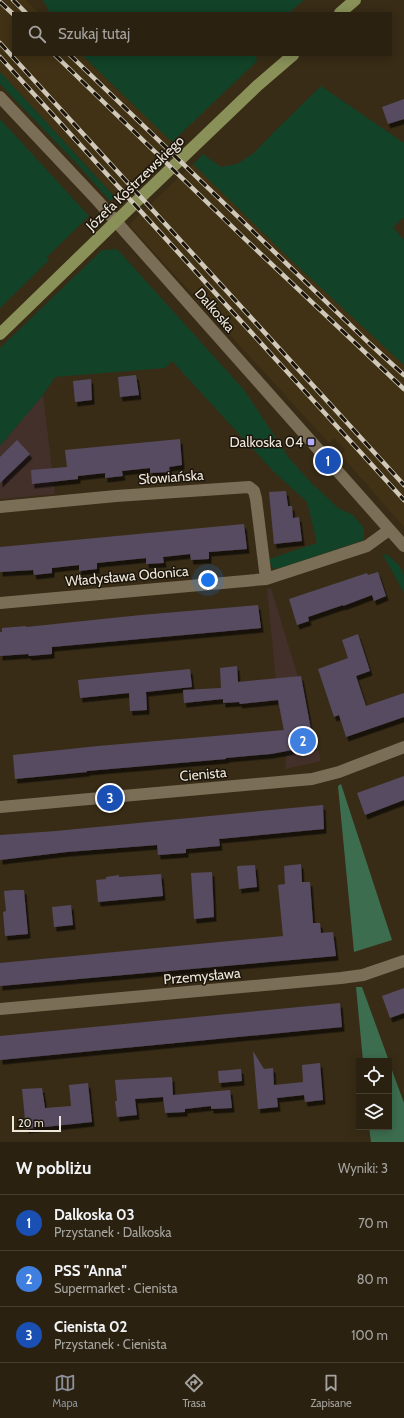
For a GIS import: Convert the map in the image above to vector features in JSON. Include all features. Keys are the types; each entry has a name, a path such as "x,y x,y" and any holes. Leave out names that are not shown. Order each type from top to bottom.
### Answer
{"main road":[{"path":"341,12 355,0"},
{"name":"Józefa Kostrzewskiego","path":"0,334 257,86 291,56"}],"street":[{"name":"Dalkoska","path":"0,97 98,200 404,546"},
{"name":"Słowiańska","path":"0,507 116,496 249,487 254,491 256,499 266,579"},
{"name":"Władysława Odonica","path":"0,603 266,579 367,546 389,530"},
{"name":"Cienista","path":"0,807 307,780 339,772 404,747"},
{"name":"Przemysława","path":"0,1009 341,978 363,975 404,961"}],"shaded area":[{"path":"0,0 26,0 38,12 12,12 12,56 83,56 172,142 115,197 0,72"},
{"path":"193,164 293,262 404,365 404,527 341,455 346,450 334,438 329,443 129,225"},
{"path":"43,395 55,494 0,499 0,446"},
{"path":"271,588 309,713 321,761 285,769 287,751 278,700 267,589"}],"green space":[{"path":"43,0 304,0 290,12 49,12"},
{"path":"83,56 257,56 257,61 172,142"},
{"path":"0,72 115,197 110,201 78,165 0,84"},
{"path":"321,86 404,143 404,217 393,227 404,240 404,365 293,262 193,164 203,154 221,167 237,164 254,153"},
{"path":"0,119 89,216 47,257 49,260 0,308"},
{"path":"117,249 245,391 289,458 314,486 338,508 353,515 364,528 364,540 283,567 275,569 272,567 269,559 317,543 307,502 274,472 172,361 165,368 55,377 43,395 0,446 0,348 102,250"},
{"path":"382,553 399,565 403,572 404,593"},
{"path":"341,784 392,940 354,952 338,786"},
{"path":"356,987 362,987 388,1058 363,1058"},
{"path":"392,1070 404,1103 404,1142 371,1142 369,1130 392,1130"}],"building":[{"path":"404,99 404,119 388,124 382,107"},
{"path":"136,375 139,395 120,397 118,377"},
{"path":"91,379 92,400 75,402 73,381"},
{"path":"180,439 182,465 169,467 170,472 150,473 150,468 122,471 123,476 105,478 105,473 78,476 78,479 32,484 31,470 67,467 65,450"},
{"path":"17,440 30,454 0,483 0,457"},
{"path":"286,491 288,506 292,506 293,518 299,517 302,541 274,544 269,492"},
{"path":"244,524 247,549 209,552 209,559 191,560 190,554 163,557 164,563 146,564 146,558 97,563 97,569 79,571 79,565 52,568 52,573 34,575 33,570 0,572 0,547"},
{"path":"378,572 386,596 374,601 372,595 308,617 309,621 297,625 289,599 367,573 368,575"},
{"path":"258,605 261,628 52,647 52,654 0,656 0,632 2,632 2,628"},
{"path":"358,634 370,671 356,676 366,706 404,693 404,717 346,737 339,715 334,717 318,669 348,658 342,640"},
{"path":"237,666 238,682 301,676 314,746 271,754 226,759 15,779 13,755 284,730 278,700 240,704 239,702 223,703 223,699 184,703 183,690 221,688 220,668"},
{"path":"190,669 192,687 146,692 147,710 130,711 129,693 80,698 78,680"},
{"path":"404,776 404,800 365,815 357,793"},
{"path":"323,805 324,829 219,839 220,846 186,849 186,853 158,855 157,845 67,852 0,860 0,835"},
{"path":"301,864 302,882 310,882 313,923 320,923 321,933 333,932 336,956 0,986 0,963 283,936 278,885 285,884 284,866"},
{"path":"255,865 257,887 239,889 237,866"},
{"path":"212,872 214,917 194,919 191,873"},
{"path":"161,874 163,896 98,902 96,880 119,875 119,877"},
{"path":"24,890 28,934 5,936 3,912 6,911 4,891"},
{"path":"71,905 73,925 54,927 52,907"},
{"path":"404,988 404,1013 390,1018 382,996"},
{"path":"340,1003 342,1027 0,1060 0,1036"},
{"path":"253,1051 264,1069 273,1068 274,1085 303,1082 302,1065 320,1063 323,1100 305,1102 304,1095 277,1098 278,1107 258,1109"},
{"path":"241,1069 242,1081 219,1083 218,1071"},
{"path":"172,1077 173,1095 230,1090 232,1108 211,1109 211,1106 185,1109 185,1112 165,1113 163,1097 135,1099 137,1115 117,1117 115,1080"},
{"path":"88,1083 92,1122 26,1129 22,1089 42,1088 45,1108 71,1106 69,1085"}],"railway":[{"path":"13,0 25,12"},
{"path":"0,2 12,13"},
{"path":"0,43 404,485"},
{"path":"56,56 246,240 404,389"},
{"path":"71,56 404,375"},
{"path":"0,57 404,500"}],"place":[{"name":"Dalkoska 04","path":"311,442"},
{"name":"Dalkoska 03","path":"328,461"},
{"name":"PSS \"Anna\"","path":"303,741"},
{"name":"Cienista 02","path":"110,798"}]}
